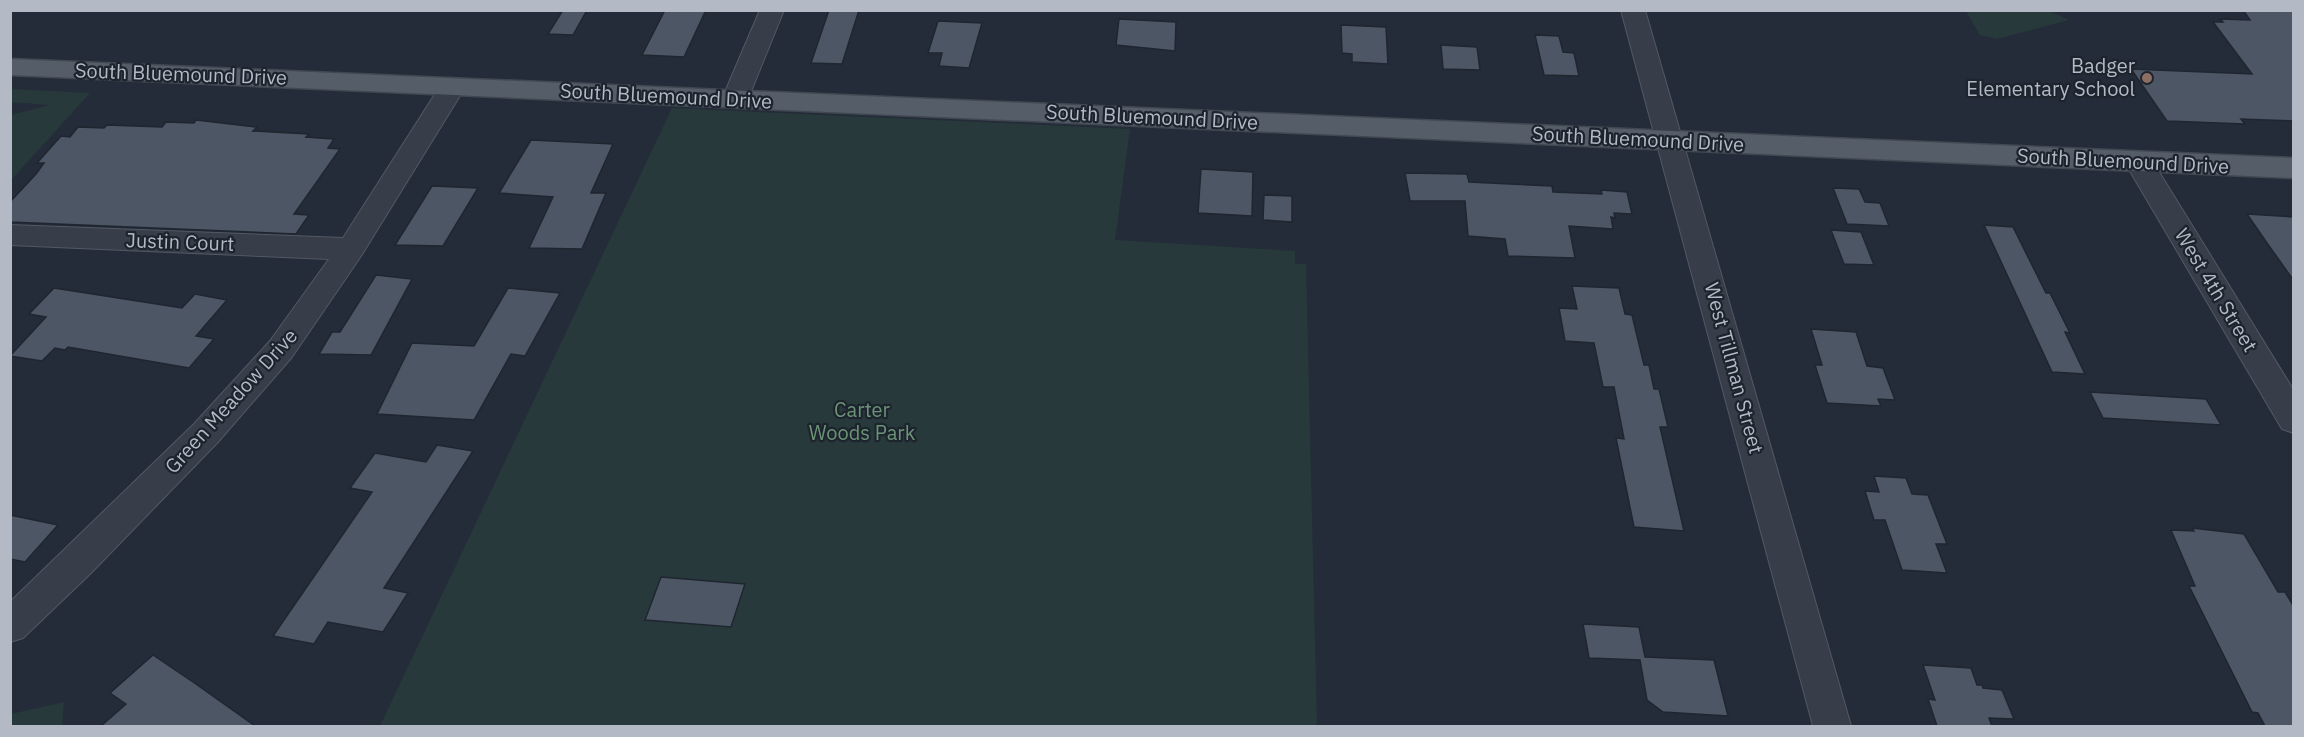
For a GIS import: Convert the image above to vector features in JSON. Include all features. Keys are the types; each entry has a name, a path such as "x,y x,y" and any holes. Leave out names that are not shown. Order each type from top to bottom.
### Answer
{"main road":[{"name":"South Bluemound Drive","path":"10,67 2294,168"}],"street":[{"path":"735,99 772,10"},
{"name":"West Tillman Street","path":"1633,10 1671,140 1832,726"},
{"name":"Green Meadow Drive","path":"10,626 78,562 255,380 310,309 351,249 453,86"},
{"name":"West 4th Street","path":"2138,161 2294,420"},
{"name":"Justin Court","path":"10,235 351,249"}],"green space":[{"path":"1966,11 2049,11 2069,20 1997,39 1980,35"},
{"path":"11,89 90,93 11,180 11,115 49,105 11,102"},
{"name":"Carter Woods Park","path":"672,108 1130,129 1115,240 1295,251 1295,264 1306,264 1317,726 380,726"},
{"path":"64,702 62,726 11,726 11,714"}],"building":[{"path":"563,10 587,10 573,35 548,34"},
{"path":"665,10 706,10 684,57 642,55"},
{"path":"829,10 859,10 842,64 811,63"},
{"path":"2243,10 2294,10 2294,121 2241,119 2245,124 2167,121 2131,69 2252,74 2213,22 2223,22 2220,19 2250,20"},
{"path":"1119,19 1176,22 1175,51 1116,45"},
{"path":"938,21 982,23 969,68 939,66 942,53 928,53"},
{"path":"1341,25 1386,27 1388,64 1352,62 1352,54 1342,53"},
{"path":"1535,35 1559,36 1563,52 1574,53 1579,76 1544,75"},
{"path":"1441,45 1477,47 1480,70 1443,69"},
{"path":"196,120 257,127 253,131 309,134 306,137 334,139 328,148 340,149 294,214 309,215 296,234 10,222 10,202 36,174 44,163 37,163 61,136 70,137 78,127 104,128 107,125 162,127 166,122 194,123"},
{"path":"531,140 613,144 591,193 606,193 582,249 529,248 553,197 499,193"},
{"path":"1201,169 1253,172 1252,216 1198,213"},
{"path":"1405,173 1467,174 1469,182 1552,186 1553,192 1602,194 1601,190 1627,192 1632,214 1614,213 1615,218 1611,217 1613,229 1569,226 1575,258 1508,256 1505,239 1468,236 1465,201 1410,201"},
{"path":"432,186 478,188 443,246 395,245"},
{"path":"1833,188 1859,189 1865,202 1880,203 1889,226 1847,224"},
{"path":"1264,195 1292,196 1292,222 1263,220"},
{"path":"2247,214 2294,217 2294,281 2267,243"},
{"path":"1984,225 2013,227 2046,293 2050,293 2070,333 2065,332 2085,374 2052,372"},
{"path":"1831,230 1861,232 1874,265 1844,264"},
{"path":"376,275 412,279 371,355 319,354 332,332 340,332"},
{"path":"1572,286 1619,288 1625,314 1632,315 1644,365 1649,365 1654,389 1659,389 1668,427 1660,427 1684,531 1634,527 1616,438 1624,439 1614,387 1603,387 1594,343 1565,341 1559,308 1577,309"},
{"path":"54,288 182,308 195,294 227,300 196,336 214,339 189,368 68,347 65,350 55,348 42,361 10,356 46,317 29,314"},
{"path":"508,288 560,293 525,356 511,354 474,420 377,414 412,343 474,346"},
{"path":"1811,329 1856,332 1867,366 1883,368 1895,400 1878,399 1881,406 1827,403 1815,365 1822,365"},
{"path":"2090,392 2206,399 2221,425 2103,418"},
{"path":"437,445 473,451 384,588 408,593 383,632 328,622 314,644 273,636 372,492 350,488 375,453 426,462"},
{"path":"1874,476 1906,478 1912,494 1928,495 1947,544 1936,544 1947,573 1902,570 1885,520 1874,520 1865,491 1879,492"},
{"path":"10,515 58,525 25,562 10,559"},
{"path":"2192,528 2244,534 2278,592 2285,592 2294,607 2294,726 2265,726 2258,713 2252,712 2189,586 2195,586 2171,530 2194,531"},
{"path":"661,577 745,584 731,627 645,620"},
{"path":"1583,624 1639,627 1645,657 1714,660 1728,716 1663,712 1647,700 1640,660 1589,658"},
{"path":"153,655 255,726 101,726 126,704 110,693"},
{"path":"1923,665 1971,668 1977,685 2002,690 2014,719 1989,718 1992,726 1937,726 1928,699 1935,700"}],"place":[{"name":"Badger Elementary School","path":"2147,78"}]}
